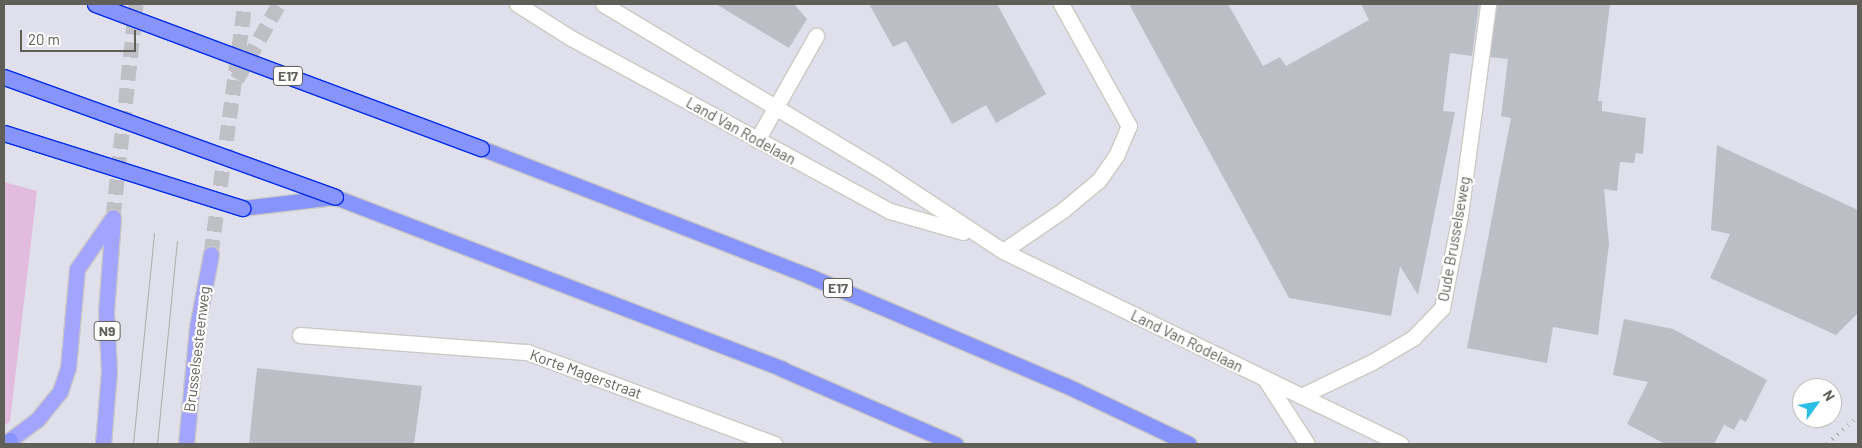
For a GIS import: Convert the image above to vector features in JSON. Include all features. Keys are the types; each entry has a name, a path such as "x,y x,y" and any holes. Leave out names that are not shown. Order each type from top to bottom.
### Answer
{"highway":[{"name":"E17","path":"96,4 481,148 809,276 1065,385 1189,444"},
{"path":"4,77 335,196 782,369 955,444"},
{"path":"4,133 242,208 335,196"}],"main road":[{"name":"N9","path":"7,442 38,420 60,392 68,368 77,269 113,217 106,312 109,371 102,444"},
{"name":"Brusselsesteenweg","path":"186,444 197,327 211,254"}],"street":[{"name":"Land Van Rodelaan","path":"517,4 571,38 890,212 974,236"},
{"name":"Land Van Rodelaan","path":"603,4 885,173 974,236 1400,444"},
{"path":"1003,251 1063,210 1099,180 1116,156 1129,126 1062,4"},
{"name":"Oude Brusselseweg","path":"1301,396 1372,362 1413,338 1442,308 1460,216 1488,4"},
{"path":"757,140 816,36"},
{"name":"Korte Magerstraat","path":"300,335 527,352 774,444"},
{"path":"1265,379 1307,444"}],"shaded area":[{"path":"4,182 37,191 10,421 4,426"}],"building":[{"path":"716,4 794,4 807,19 789,48"},
{"path":"869,4 997,4 1046,94 996,123 986,105 952,124 906,41 893,47"},
{"path":"1129,4 1228,4 1263,66 1280,57 1286,66 1369,20 1361,4 1479,4 1472,56 1450,53 1443,111 1455,112 1418,295 1400,266 1391,316 1289,298"},
{"path":"1497,4 1610,4 1598,101 1602,101 1602,111 1646,118 1643,154 1636,153 1634,163 1620,162 1617,191 1604,189 1609,244 1598,335 1553,327 1547,363 1467,348 1511,118 1501,116 1508,59 1490,57"},
{"path":"1717,145 1858,210 1858,313 1836,335 1710,278 1730,234 1711,230"},
{"path":"1624,319 1673,329 1767,380 1746,422 1740,419 1734,430 1724,425 1714,444 1665,444 1627,424 1648,382 1613,375"},
{"path":"257,368 422,386 414,444 249,444"}],"tunnel":[{"path":"113,217 136,4"},
{"path":"211,254 245,4"},
{"path":"237,79 279,4"}],"tram line":[{"path":"133,444 154,233"},
{"path":"157,444 177,241"}],"railway":[{"path":"1827,444 1858,417"}]}
